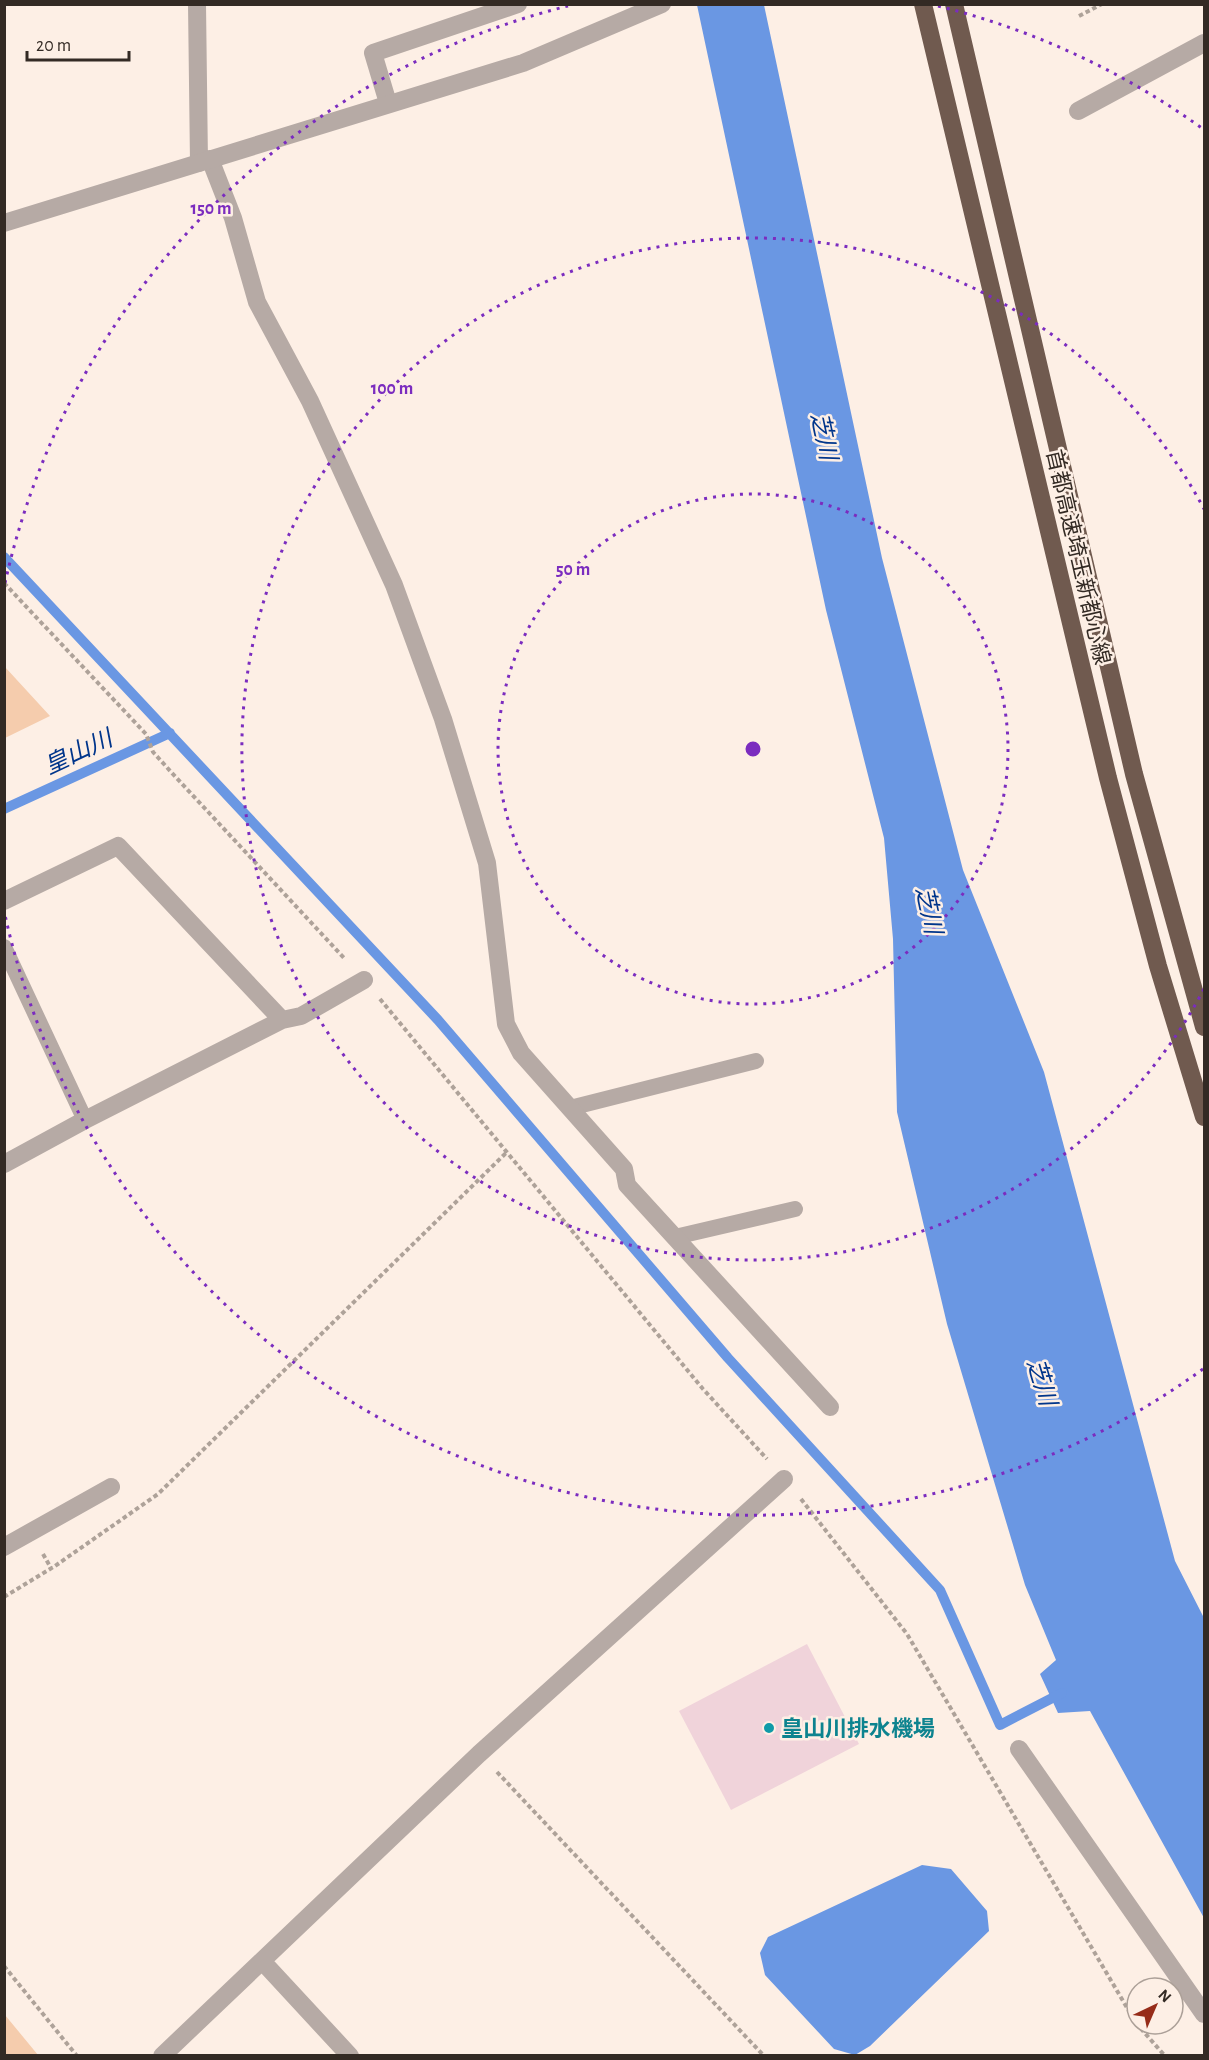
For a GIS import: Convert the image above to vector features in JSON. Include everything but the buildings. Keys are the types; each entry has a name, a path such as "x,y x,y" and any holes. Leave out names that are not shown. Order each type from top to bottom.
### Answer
{"highway":[{"name":"首都高速埼玉新都心線","path":"923,4 1108,778 1158,966 1204,1117"},
{"name":"首都高速埼玉新都心線","path":"954,4 1134,774 1204,1027"}],"street":[{"path":"197,4 204,161 233,218 257,302 310,401 394,585 443,719 487,864 506,1024 521,1053 624,1169 627,1185 830,1407"},
{"path":"388,103 373,53 518,4"},
{"path":"4,223 523,63 634,18 662,4"},
{"path":"1078,111 1204,43"},
{"path":"4,901 118,846 282,1020"},
{"path":"4,1164 85,1120 282,1020 301,1016 364,980"},
{"path":"162,2055 263,1962 480,1754 784,1479"},
{"path":"4,1546 111,1487"},
{"path":"1019,1749 1204,2014"},
{"path":"263,1962 350,2055"}],"lane":[{"path":"4,947 85,1120"},
{"path":"570,1108 756,1061"},
{"path":"675,1237 795,1209"}],"path":[{"path":"1079,16 1102,4"},
{"path":"4,583 146,734 153,752 364,980"},
{"path":"4,1597 56,1566 158,1494 506,1153"},
{"path":"480,1754 764,2055"},
{"path":"4,1966 77,2055"}],"shaded area":[{"path":"5,667 50,716 5,738"},
{"path":"5,2015 38,2055 5,2055"}],"water":[{"name":"芝川","path":"697,5 764,5 882,558 963,870 1044,1072 1175,1561 1204,1618 1204,1918 1090,1711 1058,1713 1040,1674 1056,1660 1025,1585 947,1324 897,1112 893,939 884,838 826,610"},
{"path":"922,1865 951,1869 987,1911 989,1931 870,2046 855,2055 834,2049 765,1975 760,1953 768,1937"}],"waterway":[{"path":"4,557 438,1020 728,1358 940,1590 1000,1725 1062,1693"},
{"name":"皇山川","path":"4,809 170,733"}],"place":[{"name":"皇山川排水機場","path":"769,1728"}]}
